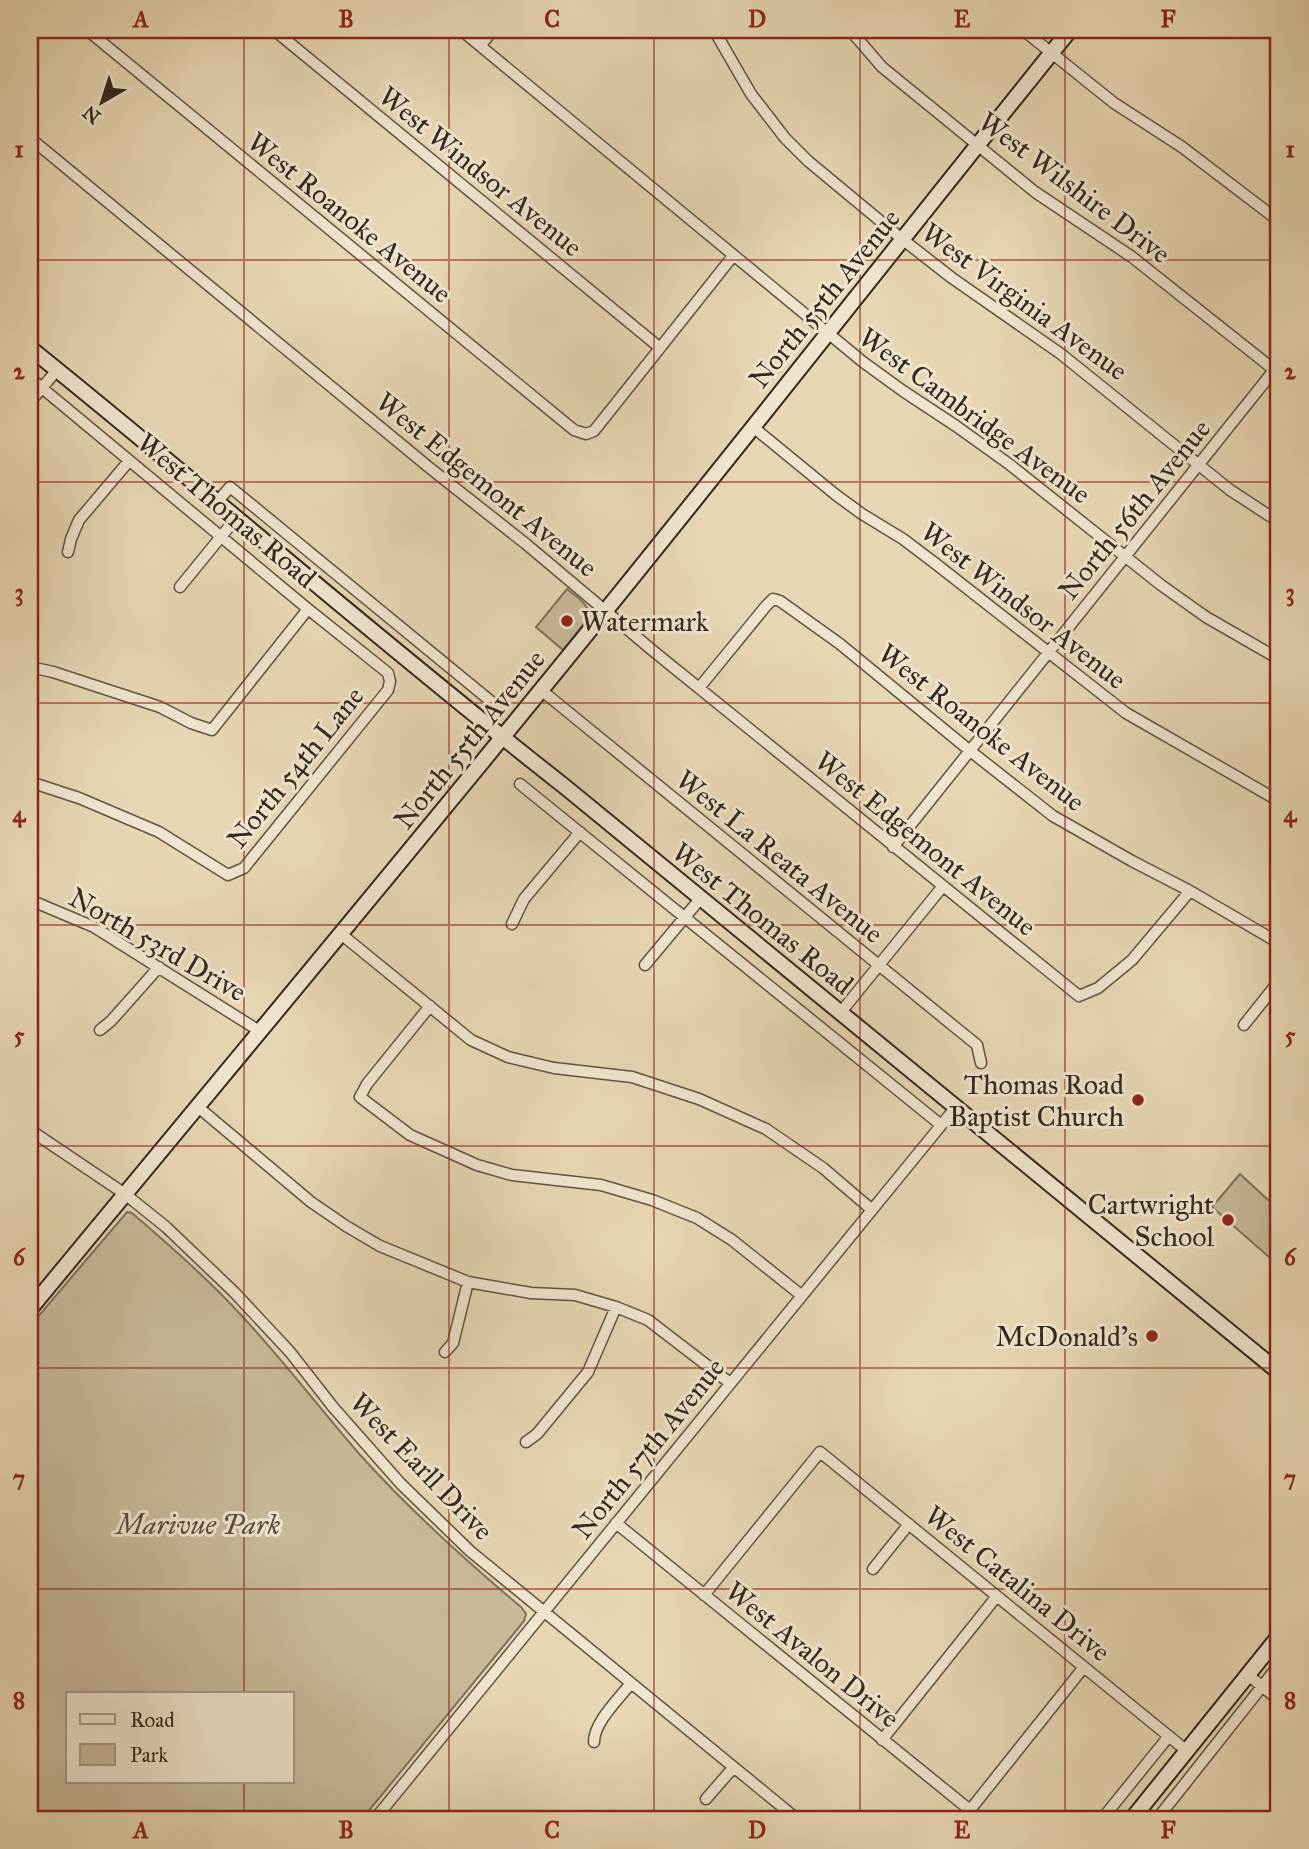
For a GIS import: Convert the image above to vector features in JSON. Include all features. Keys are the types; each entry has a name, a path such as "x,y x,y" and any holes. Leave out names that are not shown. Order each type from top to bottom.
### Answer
{"main road":[{"name":"North 55th Avenue","path":"30,1309 502,738 1070,30"},
{"name":"West Thomas Road","path":"30,348 502,738 1279,1372"},
{"path":"1132,1819 1279,1636"}],"street":[{"name":"West Roanoke Avenue","path":"87,30 574,430 586,435 594,431 659,347"},
{"name":"West Windsor Avenue","path":"274,30 659,347"},
{"name":"West Cambridge Avenue","path":"461,30 828,334 903,391 1009,464 1125,558 1206,617 1279,659"},
{"path":"481,46 493,30"},
{"name":"West Virginia Avenue","path":"713,30 751,94 785,138 808,160 902,239 982,301 1061,354 1230,490 1279,522"},
{"name":"West Wilshire Drive","path":"850,30 882,67 1035,192 1114,243 1278,369"},
{"path":"1023,30 1114,103 1182,147 1279,221"},
{"name":"West Edgemont Avenue","path":"30,138 893,847 1079,996 1098,988 1132,960 1189,891"},
{"path":"659,347 733,256"},
{"name":"North 56th Avenue","path":"893,847 1278,369"},
{"path":"30,402 57,370"},
{"name":"West Thomas Road","path":"30,378 388,673 390,681"},
{"name":"West Windsor Avenue","path":"752,427 836,495 903,539 1126,713 1279,801"},
{"path":"68,552 79,520 128,461"},
{"name":"West Thomas Road","path":"218,501 230,487 493,703"},
{"path":"180,587 237,517"},
{"name":"West Roanoke Avenue","path":"699,688 773,599 780,601 840,644 1053,816 1279,943"},
{"path":"30,667 160,707 212,730 308,609"},
{"path":"437,684 450,668"},
{"name":"North 54th Lane","path":"30,782 79,798 159,832 228,875 244,868 388,690 390,681"},
{"name":"West La Reata Avenue","path":"541,690 977,1045 981,1063"},
{"name":"West Thomas Road","path":"520,784 941,1125"},
{"path":"512,924 524,900 580,832"},
{"path":"841,1012 943,886"},
{"path":"645,965 700,899"},
{"name":"North 53rd Drive","path":"30,900 94,927 261,1032"},
{"path":"341,934 471,1040 508,1057 554,1068 632,1077 699,1099 766,1129 822,1168 871,1209"},
{"path":"100,1030 159,967"},
{"path":"1244,1025 1279,981"},
{"path":"430,1006 367,1084 360,1097 410,1135 477,1165 512,1175 601,1185 652,1200 697,1218 733,1240 802,1295"},
{"path":"198,1107 311,1202 380,1246 468,1282 531,1293 575,1295 616,1307 648,1320 730,1382"},
{"name":"North 57th Avenue","path":"375,1819 956,1107"},
{"name":"West Earll Drive","path":"30,1130 125,1194 166,1227 234,1292 290,1352 333,1407 401,1485 470,1551 797,1819"},
{"path":"444,1352 453,1343 468,1282"},
{"path":"526,1442 537,1434 589,1372 616,1307"},
{"name":"West Catalina Drive","path":"704,1595 820,1452 1187,1751"},
{"name":"West Avalon Drive","path":"616,1523 981,1819"},
{"path":"873,1569 909,1524"},
{"path":"882,1740 997,1596"},
{"path":"1157,1819 1279,1665"},
{"path":"970,1810 1084,1667"},
{"path":"1248,1675 1279,1700"},
{"path":"594,1742 599,1723 631,1683"},
{"path":"1102,1819 1169,1736"},
{"path":"706,1799 733,1768"}],"green space":[{"path":"567,589 582,601 588,618 563,650 536,627"},
{"path":"1240,1174 1279,1210 1278,1265 1212,1207"},
{"name":"Marivue Park","path":"127,1212 132,1213 174,1250 241,1315 362,1457 400,1497 526,1614 524,1621 362,1819 30,1819 30,1326"}],"place":[{"name":"Watermark","path":"567,621"},
{"name":"Thomas Road Baptist Church","path":"1138,1100"},
{"name":"Cartwright School","path":"1228,1220"},
{"name":"McDonald's","path":"1152,1336"}]}
